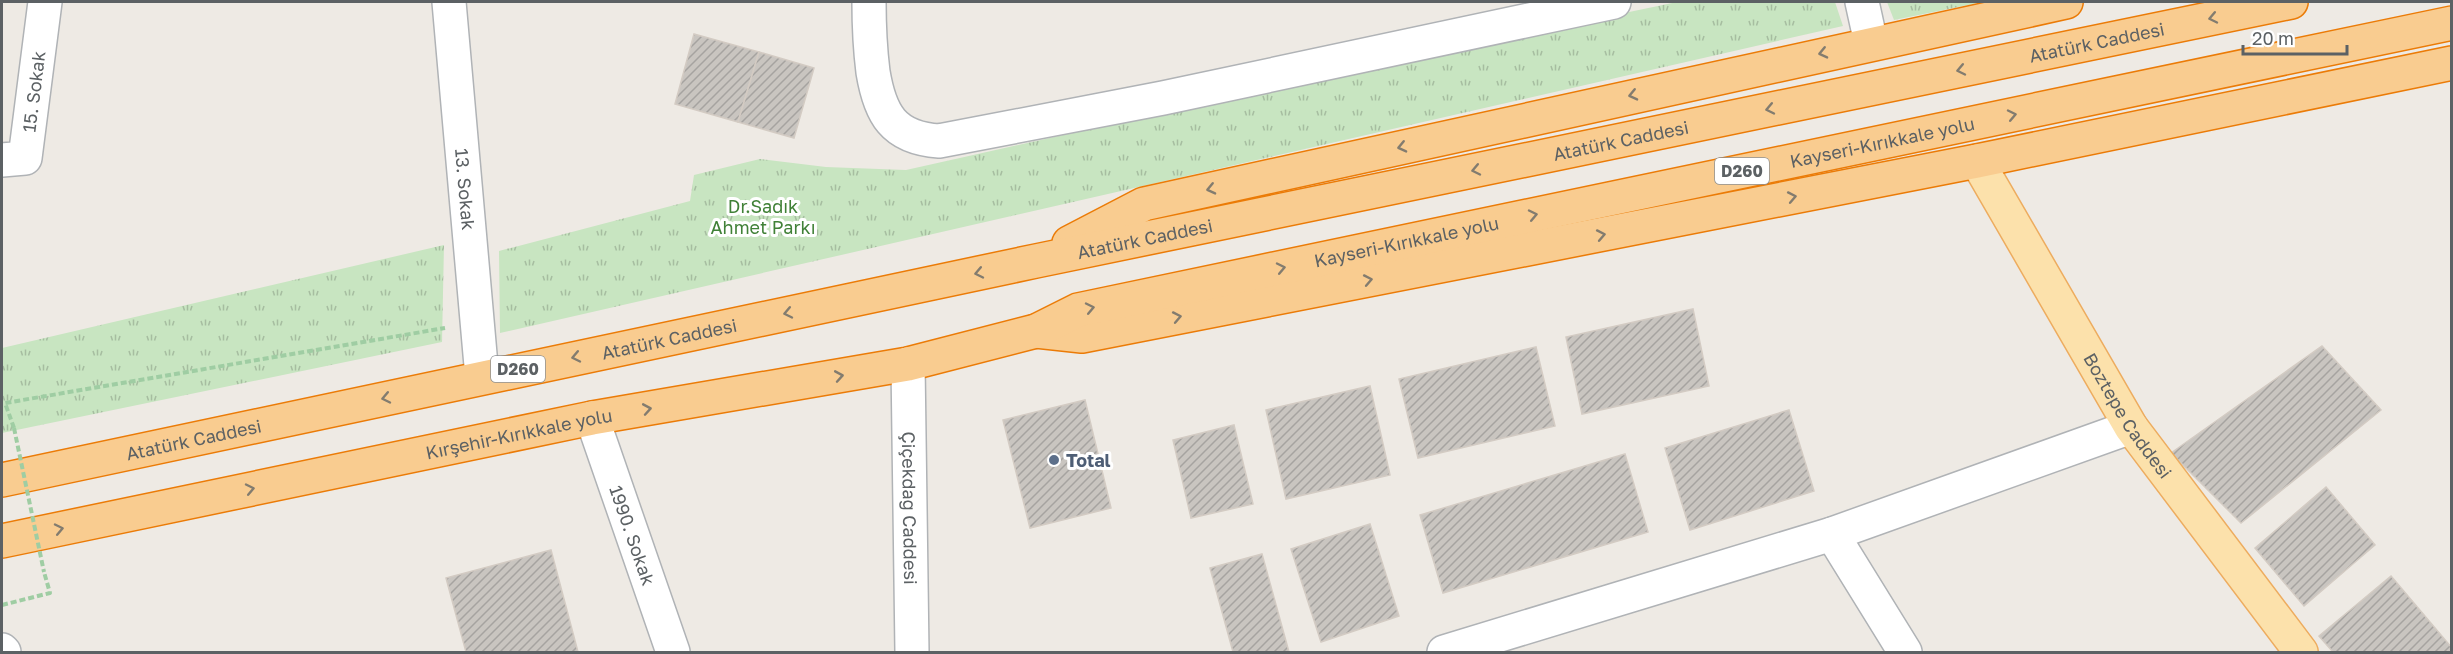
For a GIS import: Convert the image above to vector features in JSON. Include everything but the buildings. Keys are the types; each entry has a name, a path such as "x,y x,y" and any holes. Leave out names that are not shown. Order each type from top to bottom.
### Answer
{"highway":[{"path":"1036,261 1144,204 1870,43 2066,2"},
{"name":"Atatürk Caddesi","path":"2,480 1036,261 2291,2"},
{"name":"Kayseri-Kırıkkale yolu","path":"1036,331 1078,310 2451,23"},
{"path":"1036,331 1082,336 1977,161 2451,63"},
{"name":"Kırşehir-Kırıkkale yolu","path":"2,541 592,418 908,364 1036,331"}],"main road":[{"name":"Boztepe Caddesi","path":"1977,161 2132,428 2301,652"}],"street":[{"name":"15. Sokak","path":"2,160 25,158 45,2"},
{"name":"13. Sokak","path":"449,2 479,322 482,377"},
{"path":"869,2 868,40 877,96 888,119 903,131 920,140 939,141 1163,98 1614,2"},
{"path":"1862,2 1870,43"},
{"name":"Çiçekdağ Caddesi","path":"908,364 912,652"},
{"name":"1990. Sokak","path":"592,418 673,652"},
{"path":"1444,652 1832,534 2132,428"},
{"path":"1832,534 1905,652"}],"path":[{"path":"2,605 50,593 14,428 5,403 479,322"}],"green space":[{"name":"Dr.Sadık Ahmet Parkı","path":"1677,2 1835,2 1843,26 500,333 499,251 690,201 694,175 760,159 826,167 906,170 1409,58"},
{"path":"1887,2 1983,2 1894,20"},
{"path":"444,245 442,342 2,433 2,348"}],"place":[{"name":"Total","path":"1054,460"}]}
